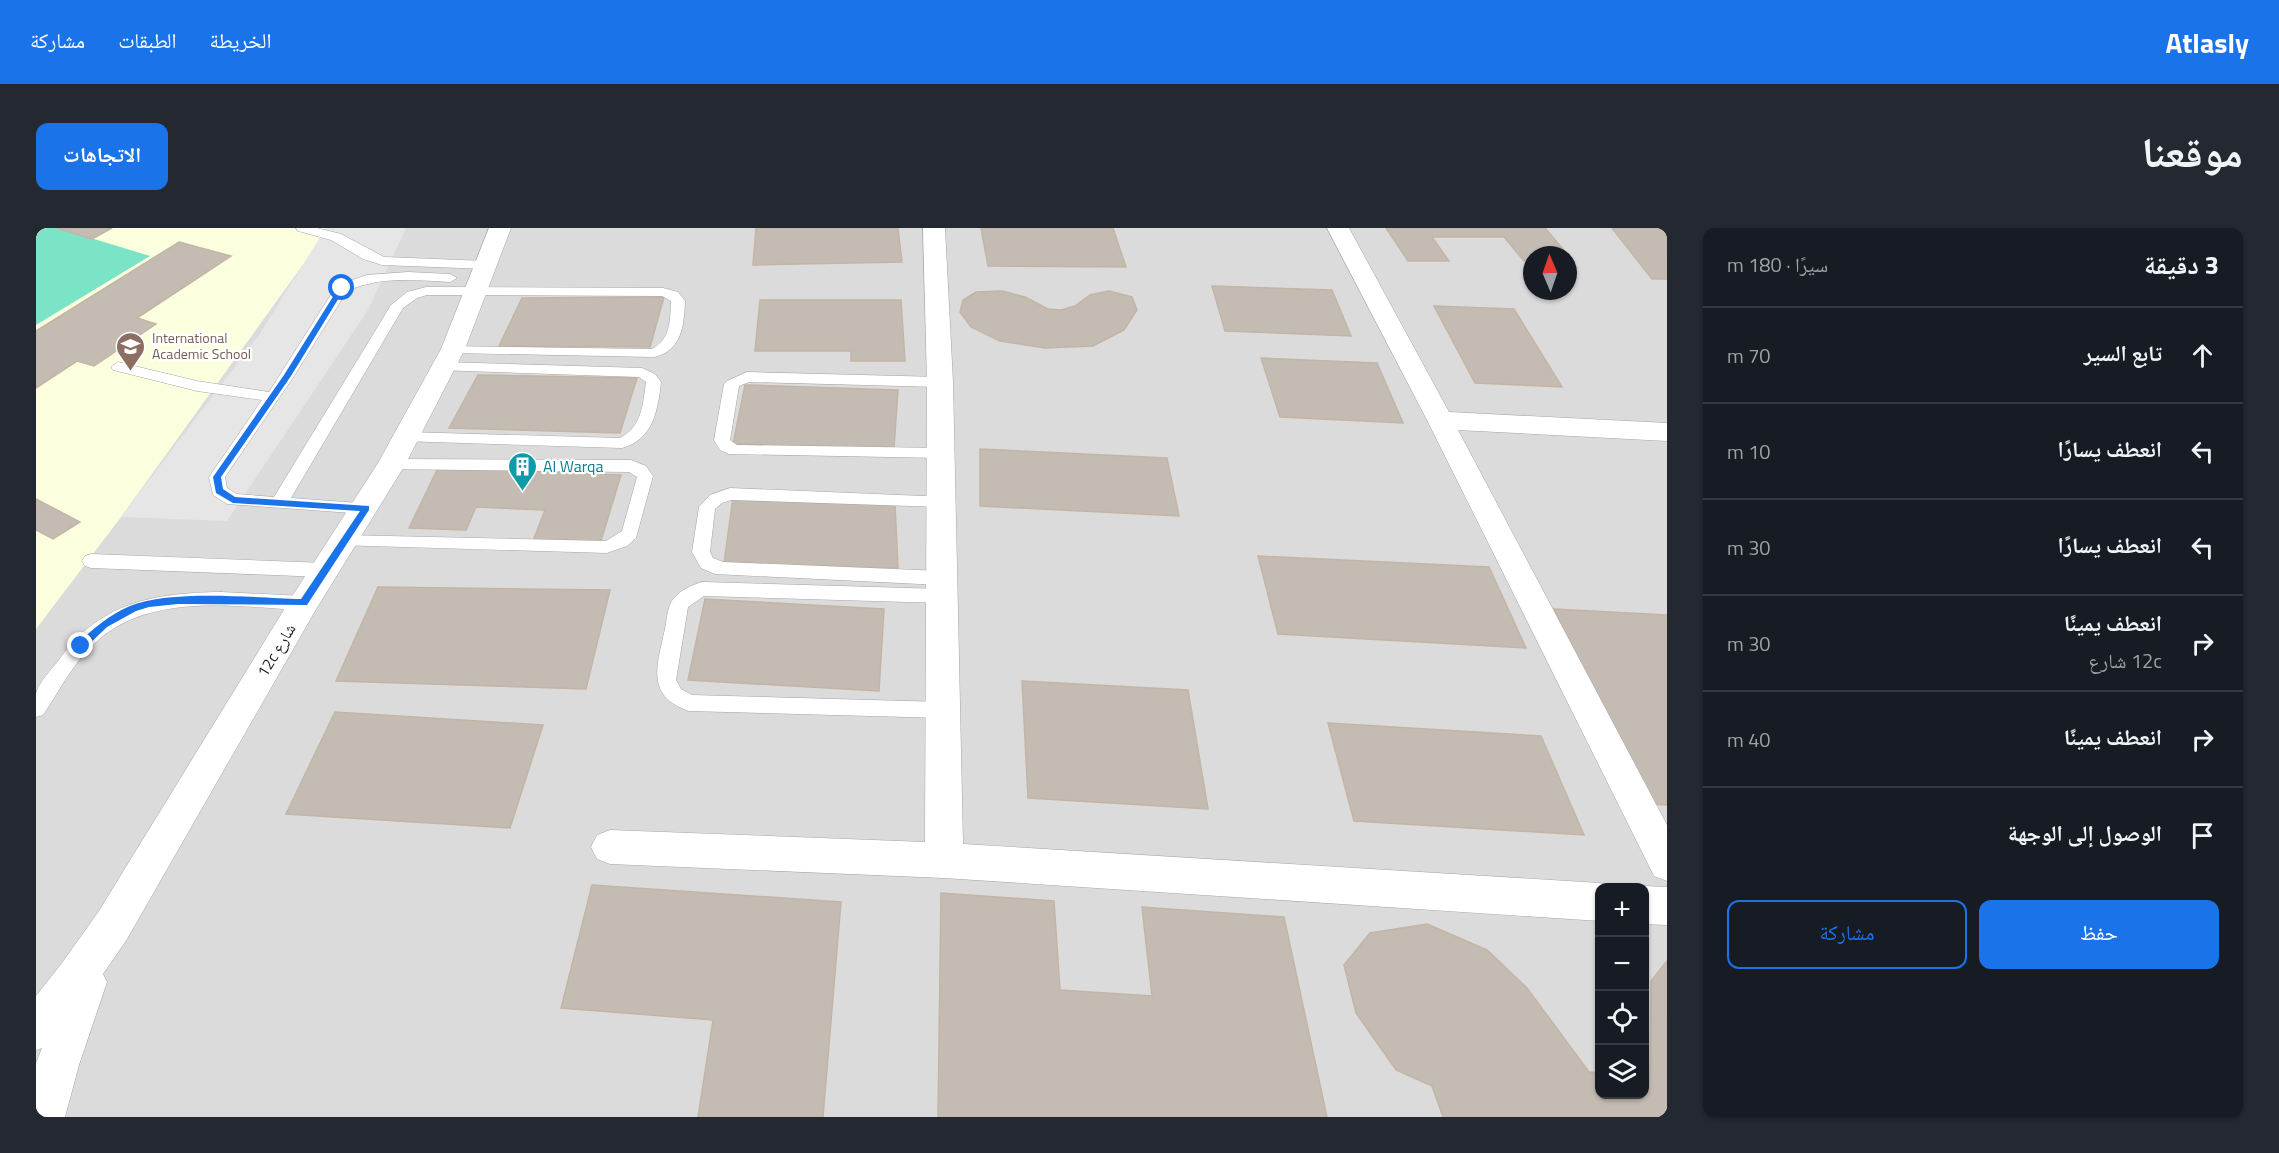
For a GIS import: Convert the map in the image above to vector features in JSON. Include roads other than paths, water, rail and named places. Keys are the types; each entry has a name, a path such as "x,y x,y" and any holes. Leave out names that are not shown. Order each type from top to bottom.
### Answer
{"street":[{"name":"12c شارع","path":"36,1029 104,939 304,603 391,465 448,358 482,279 500,228"},
{"path":"934,228 940,382 944,860"},
{"path":"1338,228 1440,420 1667,863"},
{"path":"1440,420 1667,432"},
{"path":"610,847 944,860 1595,902"},
{"path":"1649,905 1667,906"},
{"name":"12c شارع","path":"43,1117 72,1020 104,939"}],"lane":[{"path":"303,228 339,233 368,256 382,261 417,264 482,279"},
{"path":"366,508 233,500 219,491 217,477 273,397 342,288 355,281 371,277 482,279 663,292 673,295 678,301 671,343 654,353 448,358"},
{"path":"279,503 401,301 426,291 482,279"},
{"path":"406,437 622,443 634,439 642,432 654,382 650,376 642,373 448,358"},
{"path":"118,367 197,386 273,397"},
{"path":"940,382 747,376 732,384 722,440 726,446 735,450 941,453"},
{"path":"343,541 607,547 621,542 630,534 645,476 640,470 631,466 391,465"},
{"path":"941,501 730,494 716,499 707,507 701,552 707,563 721,569 942,587"},
{"path":"91,561 324,570"},
{"path":"942,587 702,589 689,595 679,604 666,680 674,694 689,703 943,710"},
{"path":"36,709 91,635 103,625 133,609 178,600 304,603"}],"place":[{"name":"International Academic School","path":"131,372"},
{"name":"Al Warqa","path":"522,492"}]}
